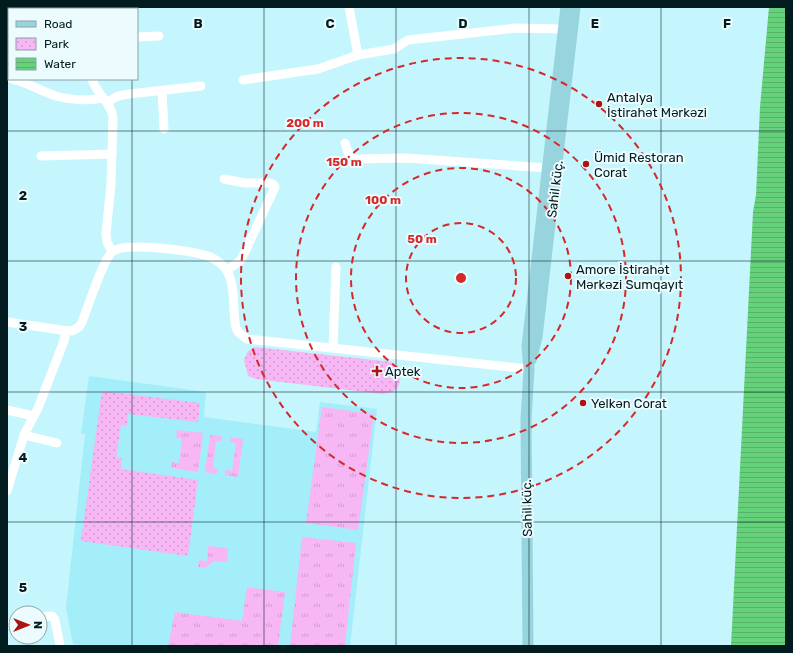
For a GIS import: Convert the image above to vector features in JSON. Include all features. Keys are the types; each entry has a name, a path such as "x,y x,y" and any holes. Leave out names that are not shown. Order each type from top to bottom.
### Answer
{"main road":[{"name":"Sahil küç.","path":"528,646 526,420 529,369 528,341 566,7"},
{"name":"Sahil küç.","path":"529,369 537,337 575,7"}],"street":[{"path":"349,7 358,55"},
{"path":"244,80 318,69 358,55 394,49 408,40 516,28 563,29"},
{"path":"138,37 158,36"},
{"path":"15,80 56,96 91,100 105,100 118,96 201,86"},
{"path":"92,80 97,91 112,110 113,117 111,184 106,234 107,242 112,251"},
{"path":"162,91 164,129"},
{"path":"345,143 349,156 355,159 406,158 548,168"},
{"path":"42,156 112,154"},
{"path":"224,179 245,183 270,183 275,187 240,261 227,270"},
{"path":"7,322 66,331 76,329 82,322 105,261 112,251 123,247 139,246 200,254 214,259 223,265 227,270 231,284 236,328 242,336 247,339 413,358 529,369"},
{"path":"333,348 336,267"},
{"path":"7,491 24,435 34,416 64,341 66,331"},
{"path":"7,410 34,416"},
{"path":"24,435 57,443"},
{"path":"48,616 52,616 54,620 60,646"}],"shaded area":[{"path":"89,376 206,392 204,417 316,432 320,402 377,409 350,646 89,646 73,644 66,608 85,434 81,434"}],"green space":[{"path":"255,347 392,362 399,373 400,382 396,390 383,394 256,379 248,376 244,360 248,351"},
{"path":"102,391 200,403 198,422 128,414 127,426 121,425 116,458 122,458 121,469 198,480 188,556 81,541"},
{"path":"322,407 374,414 358,530 306,523"},
{"path":"177,430 203,433 198,472 171,468 172,462 179,463 182,439 176,437"},
{"path":"210,435 222,436 221,441 216,441 213,468 218,469 217,474 205,472"},
{"path":"231,437 243,439 238,477 225,475 226,470 232,471 236,443 230,442"},
{"path":"302,537 356,543 345,646 290,646"},
{"path":"208,546 228,548 227,562 214,561 205,568 198,567 199,560 207,561"},
{"path":"247,587 285,592 278,646 168,646 175,612 242,621"}],"water":[{"path":"769,7 786,7 786,646 731,646 753,212 756,195 760,107"}],"place":[{"name":"Antalya İstirahət Mərkəzi","path":"599,104"},
{"name":"Ümid Restoran Corat","path":"586,164"},
{"name":"Amore İstirahət Mərkəzi Sumqayıt","path":"568,276"},
{"name":"Aptek","path":"377,371"},
{"name":"Yelkən Corat","path":"583,403"}]}
